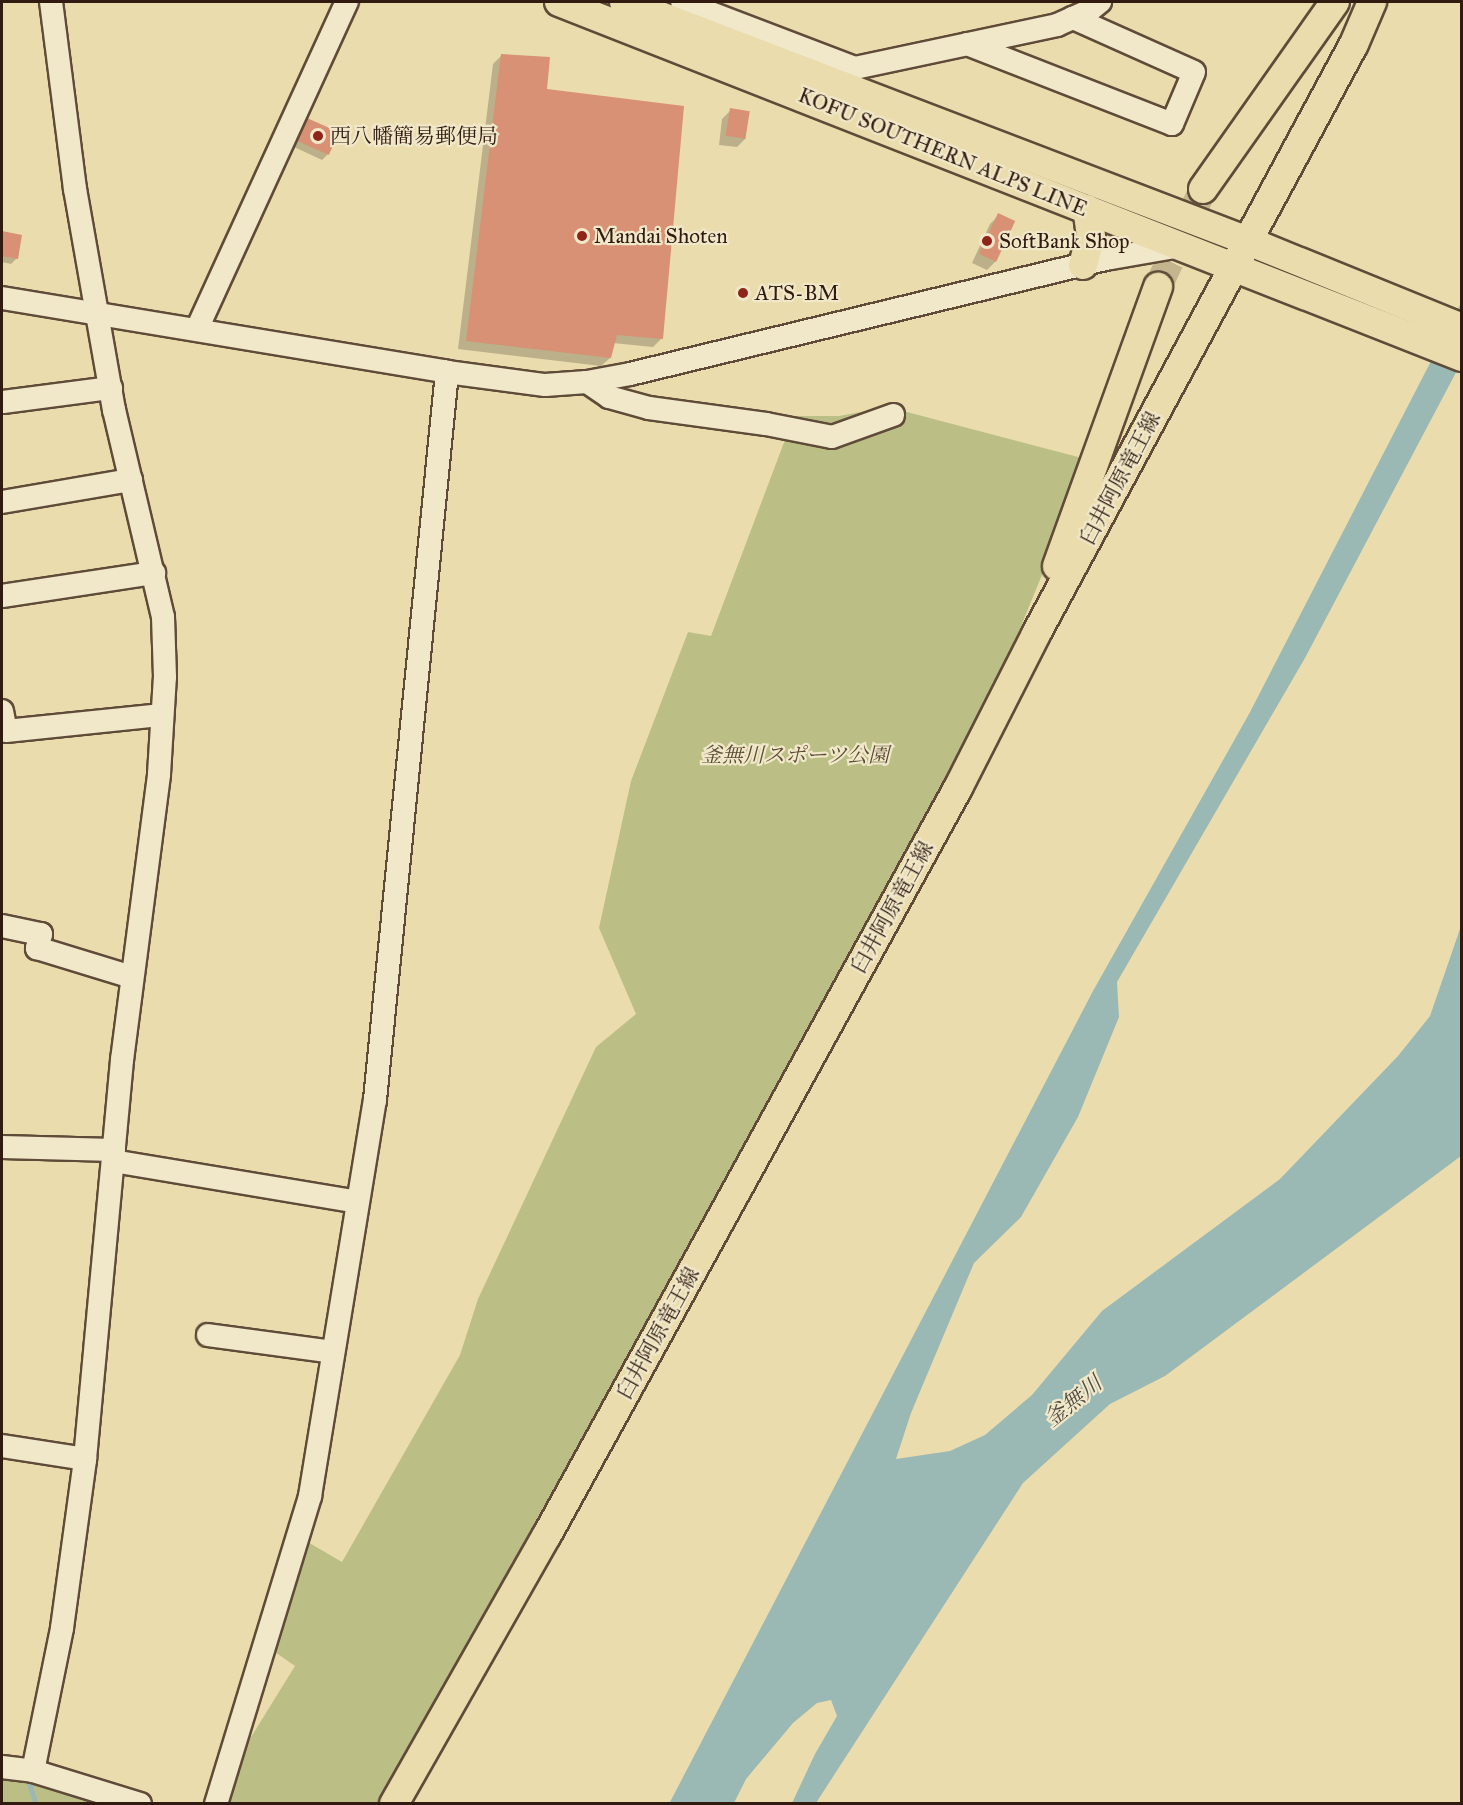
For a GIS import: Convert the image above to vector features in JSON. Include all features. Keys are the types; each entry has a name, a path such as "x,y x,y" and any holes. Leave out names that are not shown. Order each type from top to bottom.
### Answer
{"main road":[{"name":"KOFU SOUTHERN ALPS LINE","path":"559,2 1461,357"},
{"name":"KOFU SOUTHERN ALPS LINE","path":"624,2 1274,251 1461,328"},
{"path":"1203,189 1335,2"},
{"name":"臼井阿原竜王線","path":"394,1803 553,1524 958,788 1036,634 1247,272 1248,241 1354,44 1372,2"},
{"path":"1083,265 1091,236 1087,209"},
{"path":"1036,634 1052,580 1158,288"}],"street":[{"path":"33,1771 62,1628 85,1459 132,977 158,785 165,677 163,617 130,480 111,388 75,189 51,2"},
{"path":"197,329 347,2"},
{"path":"682,2 855,68 1057,25 1100,2"},
{"path":"967,44 1172,124 1194,72 1073,18"},
{"path":"2,298 447,372 545,385 587,382 630,374 1083,265 1176,246 1248,241"},
{"path":"216,1803 310,1496 375,1100 447,372"},
{"path":"587,382 609,396 650,408 766,424 832,437 894,415"},
{"path":"3,402 111,388"},
{"path":"2,502 130,480"},
{"path":"2,596 154,573"},
{"path":"2,711 6,731 162,716"},
{"path":"2,926 41,934 37,948 132,977"},
{"path":"2,1147 113,1156 358,1202"},
{"path":"208,1335 333,1352"},
{"path":"2,1446 85,1459"},
{"path":"2,1767 33,1771 140,1803"}],"green space":[{"name":"釜無川スポーツ公園","path":"888,407 1082,458 1059,533 1004,668 778,1094 381,1803 223,1804 233,1766 295,1666 272,1650 306,1541 342,1562 460,1355 478,1299 596,1047 636,1014 599,928 631,781 688,632 711,636 794,416 839,416"},
{"path":"2,1779 38,1784 100,1803 2,1803"}],"water":[{"name":"釜無川","path":"1461,303 1461,363 1305,658 1117,982 1119,1017 1078,1117 1021,1217 974,1263 911,1413 896,1459 950,1451 985,1435 1032,1395 1102,1311 1280,1179 1398,1056 1430,1016 1461,926 1461,1156 1165,1376 1110,1404 1023,1483 816,1803 792,1803 815,1754 837,1716 831,1700 817,1703 793,1723 746,1779 734,1803 669,1804 1093,991 1249,714"}],"building":[{"path":"501,54 550,57 547,89 684,106 663,339 617,335 611,358 466,341"},
{"path":"730,108 750,111 745,139 726,136"},
{"name":"西八幡簡易郵便局","path":"307,118 339,132 329,155 297,141"},
{"path":"998,213 1015,221 996,262 979,254"},
{"path":"2,231 22,235 18,259 2,256"}],"waterway":[{"path":"27,1777 36,1804"}],"tunnel":[{"path":"1158,287 1203,189"}],"place":[{"name":"西八幡簡易郵便局","path":"318,136"},
{"name":"Mandai Shoten","path":"582,236"},
{"name":"SoftBank Shop","path":"987,241"},
{"name":"ATS-BM","path":"743,293"}]}
